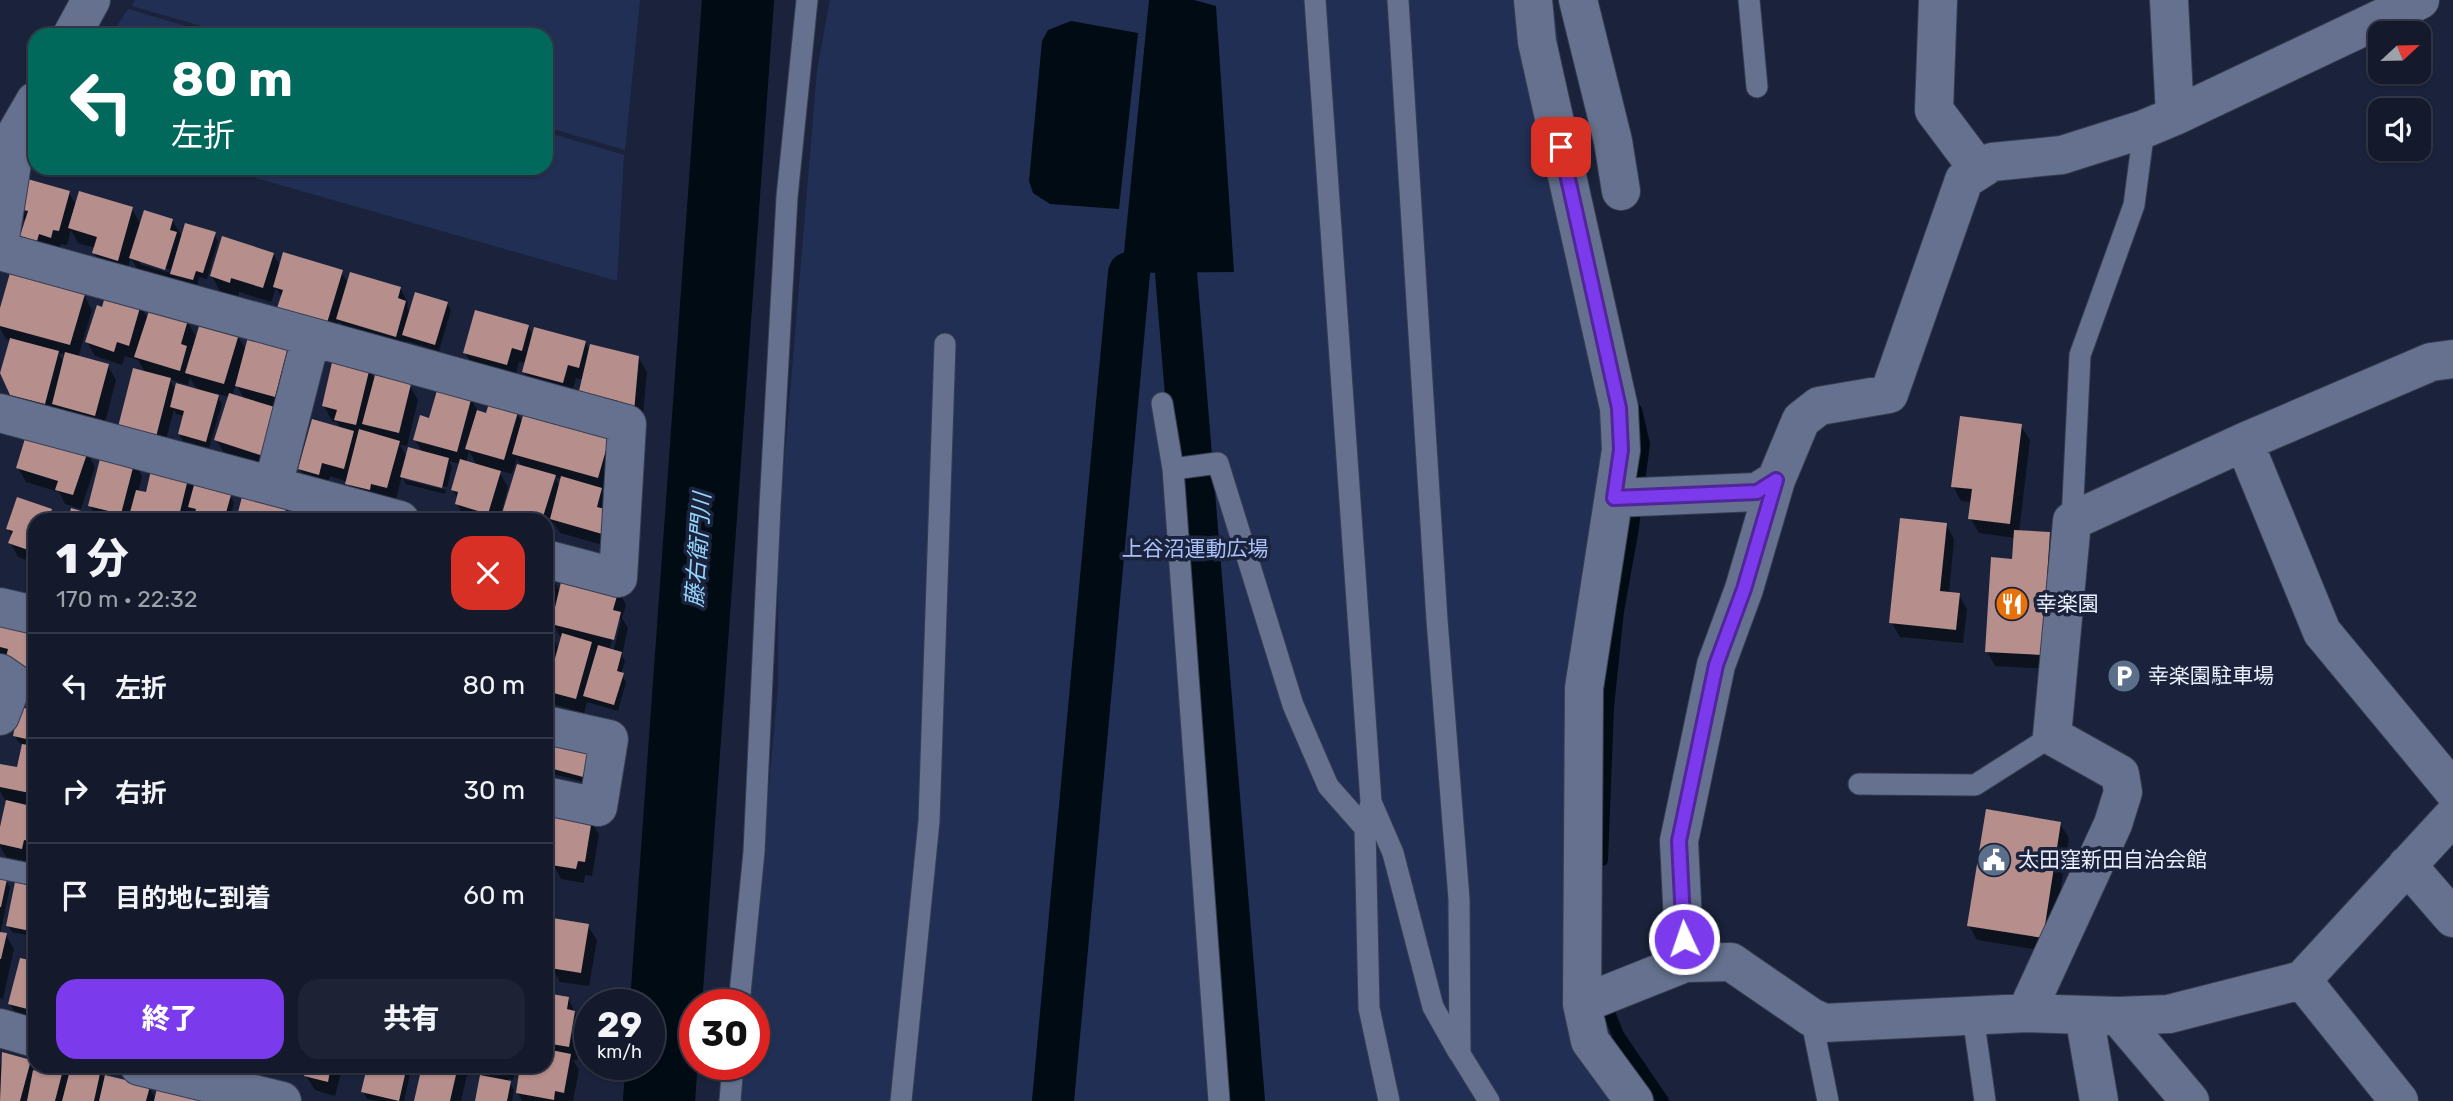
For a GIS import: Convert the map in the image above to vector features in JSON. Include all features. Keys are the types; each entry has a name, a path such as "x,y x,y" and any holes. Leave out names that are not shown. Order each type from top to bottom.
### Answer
{"street":[{"path":"76,28 91,0"},
{"path":"1533,0 1537,42 1619,408 1621,450 1584,688 1582,1004 1590,1041 1634,1101"},
{"path":"1578,0 1613,141 1621,191"},
{"path":"1938,0 1934,110 1979,170"},
{"path":"2160,123 2169,0"},
{"path":"1685,964 1679,841 1716,665 1744,589 1776,480 1801,420 1819,406 1889,394 1964,180 1992,162 2062,155 2160,123 2420,0"},
{"path":"0,238 18,132 28,114"},
{"path":"0,251 627,424 618,578 553,561"},
{"path":"273,486 311,337"},
{"path":"2026,1013 2113,824 2123,792 2120,774 2052,736 2072,521 2244,442 2431,362 2453,359"},
{"path":"0,413 374,513"},
{"path":"2244,442 2322,632 2453,790"},
{"path":"1614,498 1757,492 1776,480"},
{"path":"0,607 28,613"},
{"path":"553,726 609,738 598,807 553,797"},
{"path":"1582,1004 1685,964 1731,962 1811,1017 1824,1023 2026,1013 2101,1016 2169,1014 2302,980 2453,816"},
{"path":"2407,865 2453,918"},
{"path":"2302,980 2399,1101"},
{"path":"2099,1101 2101,1016"},
{"path":"2101,1016 2190,1101"},
{"path":"0,1028 28,1036"},
{"path":"159,1073 223,1095 282,1101"}],"lane":[{"path":"740,989 754,852 769,507 787,197 807,0"},
{"path":"1315,0 1371,802 1365,828 1369,1008 1389,1101"},
{"path":"1398,0 1437,620 1459,900 1460,1054"},
{"path":"1749,0 1757,87"},
{"path":"2072,521 2080,355 2134,205 2160,123"},
{"path":"901,1101 929,821 945,344"},
{"path":"1163,403 1174,469 1219,1101"},
{"path":"1174,469 1218,463 1293,705 1328,786 1365,828"},
{"path":"1859,784 1975,785 2052,736"},
{"path":"1371,802 1393,853 1433,1007 1489,1101"},
{"path":"0,868 28,874"},
{"path":"1973,1016 1985,1101"},
{"path":"1811,1017 1828,1101"},
{"path":"730,1101 732,1080"}],"green space":[{"path":"135,0 640,0 625,150 553,129 553,28 208,28 132,6"},
{"name":"上谷沼運動広場","path":"830,0 1553,0 1614,498 1590,1041 1647,1101 740,1101 742,1080 770,1080 770,989 750,989 778,687 778,537 817,70"},
{"path":"128,9 193,28 116,28"},
{"path":"553,134 624,155 617,281 246,175 553,175"}],"shaded area":[{"path":"1149,0 1194,0 1216,6 1234,272 1122,273"},
{"path":"1071,21 1138,33 1119,209 1050,204 1033,193 1029,181 1042,41 1048,30"}],"building":[{"path":"24,178 70,191 59,231 53,230 51,238 39,234 37,241 20,236 28,211 15,208"},
{"path":"79,191 133,207 118,261 92,253 97,237 68,228"},
{"path":"144,210 173,219 170,230 177,232 165,270 129,258"},
{"path":"185,223 216,232 203,273 196,271 193,280 170,274"},
{"path":"222,236 274,253 263,288 231,278 230,283 210,276"},
{"path":"283,252 343,270 327,323 277,308 283,290 273,287"},
{"path":"350,272 401,287 398,298 406,301 396,337 336,319"},
{"path":"10,273 85,294 70,345 0,326 0,308"},
{"path":"415,292 448,302 435,345 402,335"},
{"path":"106,293 141,304 129,346 117,342 114,352 85,342 97,305 102,307"},
{"path":"150,308 188,320 181,344 187,346 180,371 134,357"},
{"path":"475,310 529,325 522,351 512,348 507,365 463,353"},
{"path":"200,323 239,334 224,384 185,373"},
{"path":"534,327 586,341 579,368 568,365 563,383 522,372"},
{"path":"248,337 288,347 275,397 235,386"},
{"path":"10,338 59,351 45,404 10,395 0,373"},
{"path":"590,344 639,356 634,412 617,407 618,401 579,391"},
{"path":"65,352 109,364 95,416 52,404"},
{"path":"333,358 370,367 356,425 334,420 337,410 322,406"},
{"path":"133,368 171,378 156,437 118,427"},
{"path":"375,375 411,384 399,433 362,424"},
{"path":"176,383 219,395 206,442 178,434 184,411 170,407"},
{"path":"438,387 472,396 457,452 413,440 420,415 429,418"},
{"path":"229,393 278,408 263,456 214,440"},
{"path":"489,403 518,412 504,460 465,449 477,410 486,413"},
{"path":"524,412 610,436 598,478 512,454"},
{"path":"1960,416 2022,424 2010,524 1968,519 1972,489 1951,487"},
{"path":"312,419 354,431 344,469 322,463 319,475 298,469"},
{"path":"359,429 400,441 387,488 371,484 370,490 345,484"},
{"path":"27,432 88,451 73,495 55,490 58,481 16,468"},
{"path":"408,447 449,458 442,488 400,477"},
{"path":"102,451 135,460 121,513 88,506"},
{"path":"460,459 501,471 488,513 455,504 458,492 451,490"},
{"path":"517,464 556,475 544,513 502,513"},
{"path":"152,466 189,475 180,513 130,513 136,490 146,492"},
{"path":"561,476 602,488 597,507 609,510 602,534 553,520 552,513"},
{"path":"194,485 231,495 226,513 195,513 196,509 188,507"},
{"path":"244,489 288,502 285,513 238,513"},
{"path":"17,497 52,509 51,513 28,513 28,550 8,543 13,531 6,529"},
{"path":"299,507 316,513 297,513"},
{"path":"71,508 88,513 70,513"},
{"path":"1900,518 1947,523 1940,591 1960,593 1956,630 1889,623"},
{"path":"2014,530 2050,532 2042,655 1985,652 1991,557 2012,559"},
{"path":"563,574 619,589 613,610 621,612 614,640 553,625"},
{"path":"0,615 28,624 28,668 5,661 8,649 0,647"},
{"path":"562,633 592,642 576,699 553,693 553,666"},
{"path":"598,645 622,652 617,671 624,673 614,705 583,696"},
{"path":"19,707 28,709 28,739 13,736"},
{"path":"553,734 592,744 583,777 553,769"},
{"path":"22,744 28,745 28,793 0,787 0,764 17,767"},
{"path":"6,800 28,805 28,841 24,840 22,849 0,844 0,827"},
{"path":"1986,809 2061,822 2043,938 1967,926"},
{"path":"553,813 592,819 585,862 578,861 576,869 553,865"},
{"path":"0,877 7,879 1,907 0,907"},
{"path":"15,882 28,885 28,931 6,926"},
{"path":"553,918 589,924 581,973 553,968"},
{"path":"0,932 7,933 1,959 0,959"},
{"path":"20,958 28,960 28,1009 8,1004"},
{"path":"553,994 569,997 567,1009 574,1011 569,1047 553,1044"},
{"path":"553,1050 571,1054 564,1093 555,1091 554,1100 516,1093 519,1073 553,1073"},
{"path":"2,1052 28,1059 28,1071 20,1101 0,1101"},
{"path":"32,1073 62,1073 55,1101 27,1101"},
{"path":"69,1073 100,1073 94,1101 62,1101"},
{"path":"305,1073 330,1073 328,1082 304,1076"},
{"path":"366,1073 405,1073 399,1101 361,1092"},
{"path":"420,1073 456,1073 450,1101 414,1101"},
{"path":"105,1075 150,1086 146,1101 99,1101"},
{"path":"480,1075 511,1081 507,1101 475,1101"},
{"path":"159,1080 202,1101 154,1101"}],"waterway":[{"name":"藤右衛門川","path":"659,1101 738,0"},
{"path":"1053,1101 1129,273"},
{"path":"1176,273 1244,1101"},
{"path":"1602,860 1608,707 1618,611 1644,444 1636,410"},
{"path":"1604,1000 1618,1035 1663,1101"}],"place":[{"name":"幸楽園","path":"2012,604"},
{"name":"幸楽園駐車場","path":"2124,676"},
{"name":"太田窪新田自治会館","path":"1994,860"}],"route":[{"path":"1561,147 1619,408 1621,450 1614,498 1757,492 1776,480 1744,589 1716,665 1679,841 1684,939"}]}
